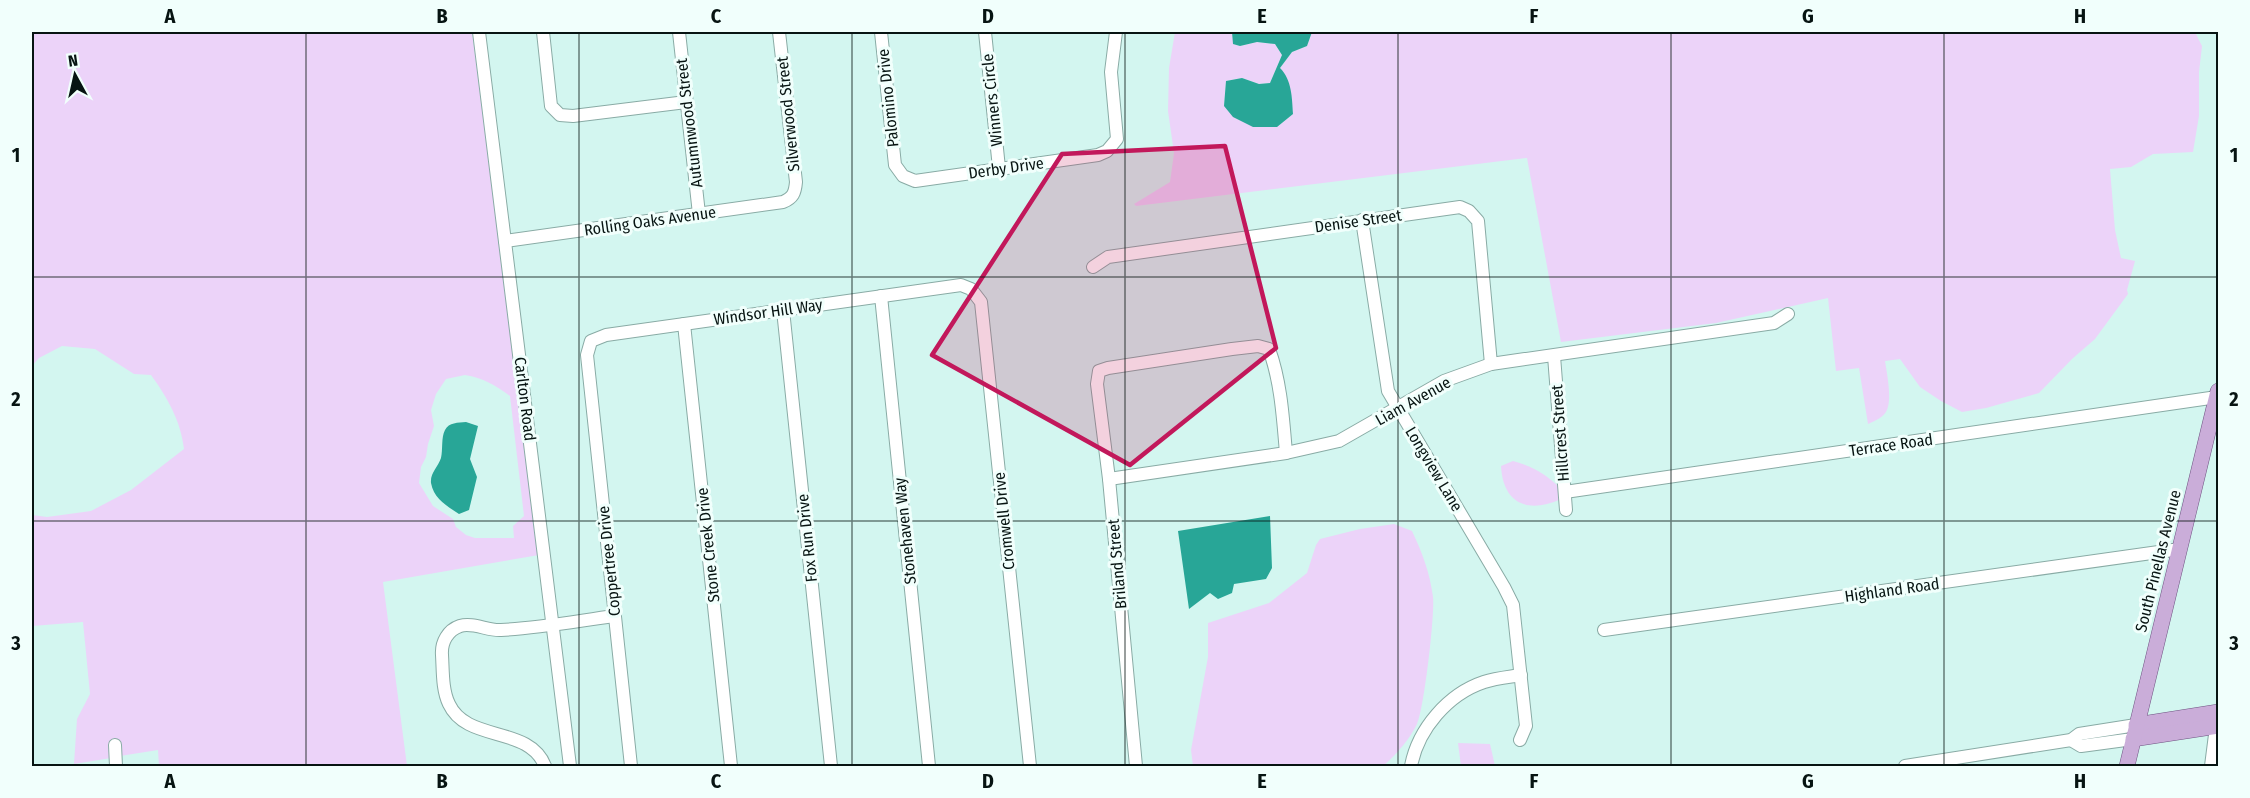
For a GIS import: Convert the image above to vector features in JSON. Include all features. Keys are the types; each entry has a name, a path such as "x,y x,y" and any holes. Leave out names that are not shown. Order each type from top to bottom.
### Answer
{"main road":[{"name":"South Pinellas Avenue","path":"2127,766 2218,394"},
{"path":"2135,732 2218,722"}],"street":[{"name":"Carlton Road","path":"479,32 570,766"},
{"path":"543,32 551,106 558,114 569,116 686,102"},
{"name":"Autumnwood Street","path":"679,32 699,214"},
{"name":"Silverwood Street","path":"779,32 796,182 794,196"},
{"name":"Palomino Drive","path":"881,32 896,165"},
{"name":"Winners Circle","path":"985,32 999,168"},
{"name":"Derby Drive","path":"896,165 903,176 915,181 1098,155 1107,151 1117,139 1111,72 1116,32"},
{"name":"Rolling Oaks Avenue","path":"505,241 783,202 794,196"},
{"name":"Denise Street","path":"1093,267 1108,257 1456,207 1465,209 1478,221 1491,364"},
{"name":"Longview Lane","path":"1362,220 1388,391 1509,596 1515,612 1526,726 1520,740"},
{"name":"Windsor Hill Way","path":"587,355 591,341 598,337 961,285"},
{"name":"Cromwell Drive","path":"961,285 975,292 981,302 1030,766"},
{"name":"Stonehaven Way","path":"881,296 930,766"},
{"name":"Fox Run Drive","path":"783,310 831,766"},
{"name":"Liam Avenue","path":"1109,479 1286,453 1339,441 1444,381 1491,364 1774,323 1788,314"},
{"name":"Stone Creek Drive","path":"684,324 731,766"},
{"name":"Briland Street","path":"1136,766 1109,479 1097,384 1099,371 1232,349 1258,346 1269,349 1274,362 1280,396 1286,453"},
{"name":"Coppertree Drive","path":"587,355 631,766"},
{"name":"Hillcrest Street","path":"1554,356 1566,510"},
{"name":"Terrace Road","path":"1565,492 2218,394"},
{"name":"Highland Road","path":"1604,630 2180,549"},
{"path":"545,766 540,755 528,745 460,719 450,706 446,694 441,651 448,634 461,626 501,630 615,616"},
{"path":"1411,766 1424,733 1453,698 1483,682 1521,675"},
{"path":"2211,766 2218,722"},
{"path":"1905,766 2071,740 2081,746 2135,732"},
{"path":"115,745 116,766"}],"highlighted area":[{"path":"1225,146 1276,348 1130,465 932,355 1062,154"}],"shaded area":[{"path":"32,32 472,32 539,555 383,582 407,766 159,766 158,750 120,756 119,741 111,740 111,758 74,764 77,719 90,694 83,622 32,626 32,515 47,517 91,511 131,490 184,449 180,429 172,410 151,375 134,374 95,349 62,346 39,358 32,366","holes":["465,375 489,382 510,396 524,516 513,526 514,538 475,538 466,535 456,527 453,519 433,506 419,483 421,467 434,426 431,410 436,394 446,379"]},
{"path":"1175,32 1232,32 1234,44 1240,46 1256,42 1275,44 1282,55 1270,83 1259,84 1242,78 1226,81 1224,106 1277,127 1293,114 1280,68 1292,52 1307,46 1312,32 2195,32 2202,46 2199,72 2199,116 2193,152 2153,154 2131,167 2110,169 2115,230 2121,258 2135,261 2127,290 2128,294 2095,339 2039,393 1986,408 1962,412 1920,387 1900,359 1885,361 1889,386 1887,410 1884,415 1868,424 1859,368 1836,371 1828,298 1716,323 1561,342 1527,158 1136,206 1134,204 1170,182 1174,153 1168,111 1169,68"},
{"path":"1232,32 1312,32 1307,46 1292,52 1280,68 1289,84 1293,114 1277,127 1253,127 1233,117 1224,106 1226,81 1242,78 1259,84 1270,83 1282,55 1275,44 1257,42 1240,46 1233,44"},
{"path":"466,422 478,426 470,459 477,477 469,510 459,514 438,498 431,479 441,458 445,430 451,424"},
{"path":"1513,461 1533,468 1549,479 1560,488 1561,499 1538,506 1519,502 1512,497 1503,479 1501,466"},
{"path":"1270,516 1272,568 1266,579 1234,584 1232,593 1218,599 1210,593 1189,609 1178,531"},
{"path":"1394,524 1412,531 1425,563 1433,597 1423,701 1417,724 1402,747 1383,766 1193,766 1191,750 1208,657 1208,623 1269,603 1307,573 1320,539 1360,529"},
{"path":"1458,743 1490,744 1495,766 1461,766"}]}
